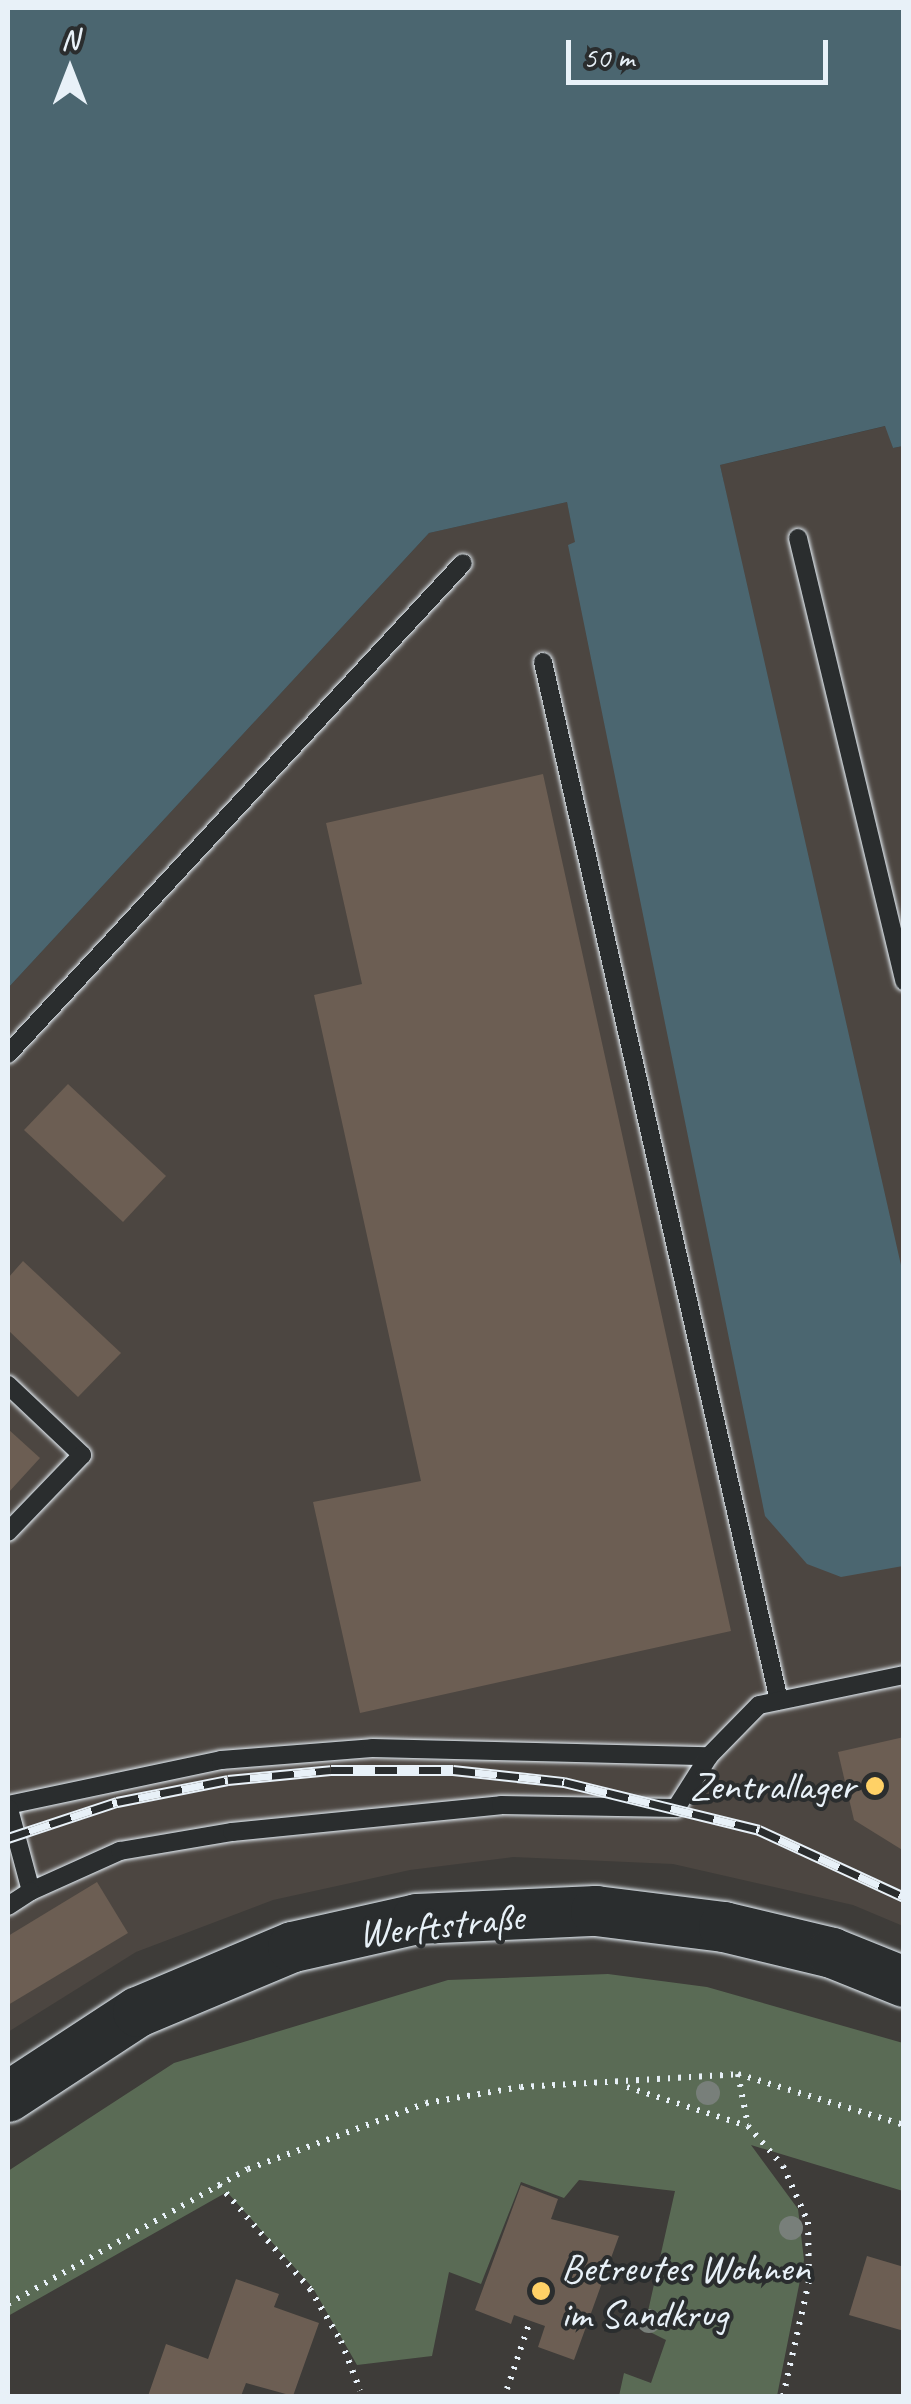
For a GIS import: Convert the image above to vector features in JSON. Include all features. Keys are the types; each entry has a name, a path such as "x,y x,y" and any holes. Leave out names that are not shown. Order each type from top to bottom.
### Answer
{"main road":[{"name":"Werftstraße","path":"8,2097 138,2012 293,1946 417,1919 596,1911 724,1927 832,1953 904,1982"}],"lane":[{"path":"798,538 904,982"},
{"path":"8,1054 462,562"},
{"path":"544,662 779,1701"},
{"path":"8,1385 82,1455 8,1532"},
{"path":"8,1906 31,1891 120,1852 232,1832 502,1805 676,1808 709,1756 758,1706 904,1675"},
{"path":"31,1891 8,1807 221,1760 372,1748 709,1756"}],"path":[{"path":"738,2074 748,2126 783,2166 808,2222 809,2281 783,2396"},
{"path":"8,2304 219,2185 426,2102 521,2087 622,2086 738,2074 904,2125"},
{"path":"622,2086 748,2126"},
{"path":"219,2185 310,2290 341,2341 360,2390"},
{"path":"507,2389 530,2321"}],"shaded area":[{"path":"886,426 893,448 904,446 903,1926 853,1905 673,1864 513,1857 410,1870 273,1900 136,1952 8,2032 8,988 429,533 567,502 571,520 724,483 720,465"}],"green space":[{"path":"608,1974 707,1987 903,2043 903,2191 751,2145 798,2209 804,2260 777,2396 619,2396 624,2373 651,2383 666,2340 644,2329 675,2191 579,2180 564,2198 521,2182 481,2284 449,2272 432,2356 357,2365 313,2288 227,2192 8,2316 8,2171 174,2063 448,1980"}],"water":[{"path":"8,8 903,8 903,446 893,448 885,426 720,465 903,1274 903,1566 841,1577 807,1564 765,1516 568,545 575,542 567,502 429,533 8,988"}],"building":[{"path":"543,774 731,1631 360,1713 313,1502 421,1481 314,995 362,984 326,823"},
{"path":"68,1084 166,1176 123,1222 24,1130"},
{"path":"23,1261 121,1353 78,1397 8,1330 8,1278"},
{"path":"8,1429 40,1458 8,1493"},
{"name":"Zentrallager","path":"904,1737 904,1851 854,1820 838,1752"},
{"path":"97,1882 128,1933 8,2005 8,1936"},
{"name":"Betreutes Wohnen im Sandkrug","path":"521,2185 558,2199 551,2219 619,2236 574,2360 538,2347 545,2326 514,2315 511,2324 475,2310"},
{"path":"867,2256 904,2267 904,2331 849,2315"},
{"path":"236,2279 279,2294 274,2307 319,2323 293,2396 246,2383 241,2396 148,2396 166,2344 208,2359"}],"railway":[{"path":"8,1838 117,1802 228,1780 331,1770 453,1770 564,1782 759,1830 904,1897"}],"place":[{"name":"Zentrallager","path":"875,1786"},
{"name":"Betreutes Wohnen im Sandkrug","path":"541,2291"}]}
